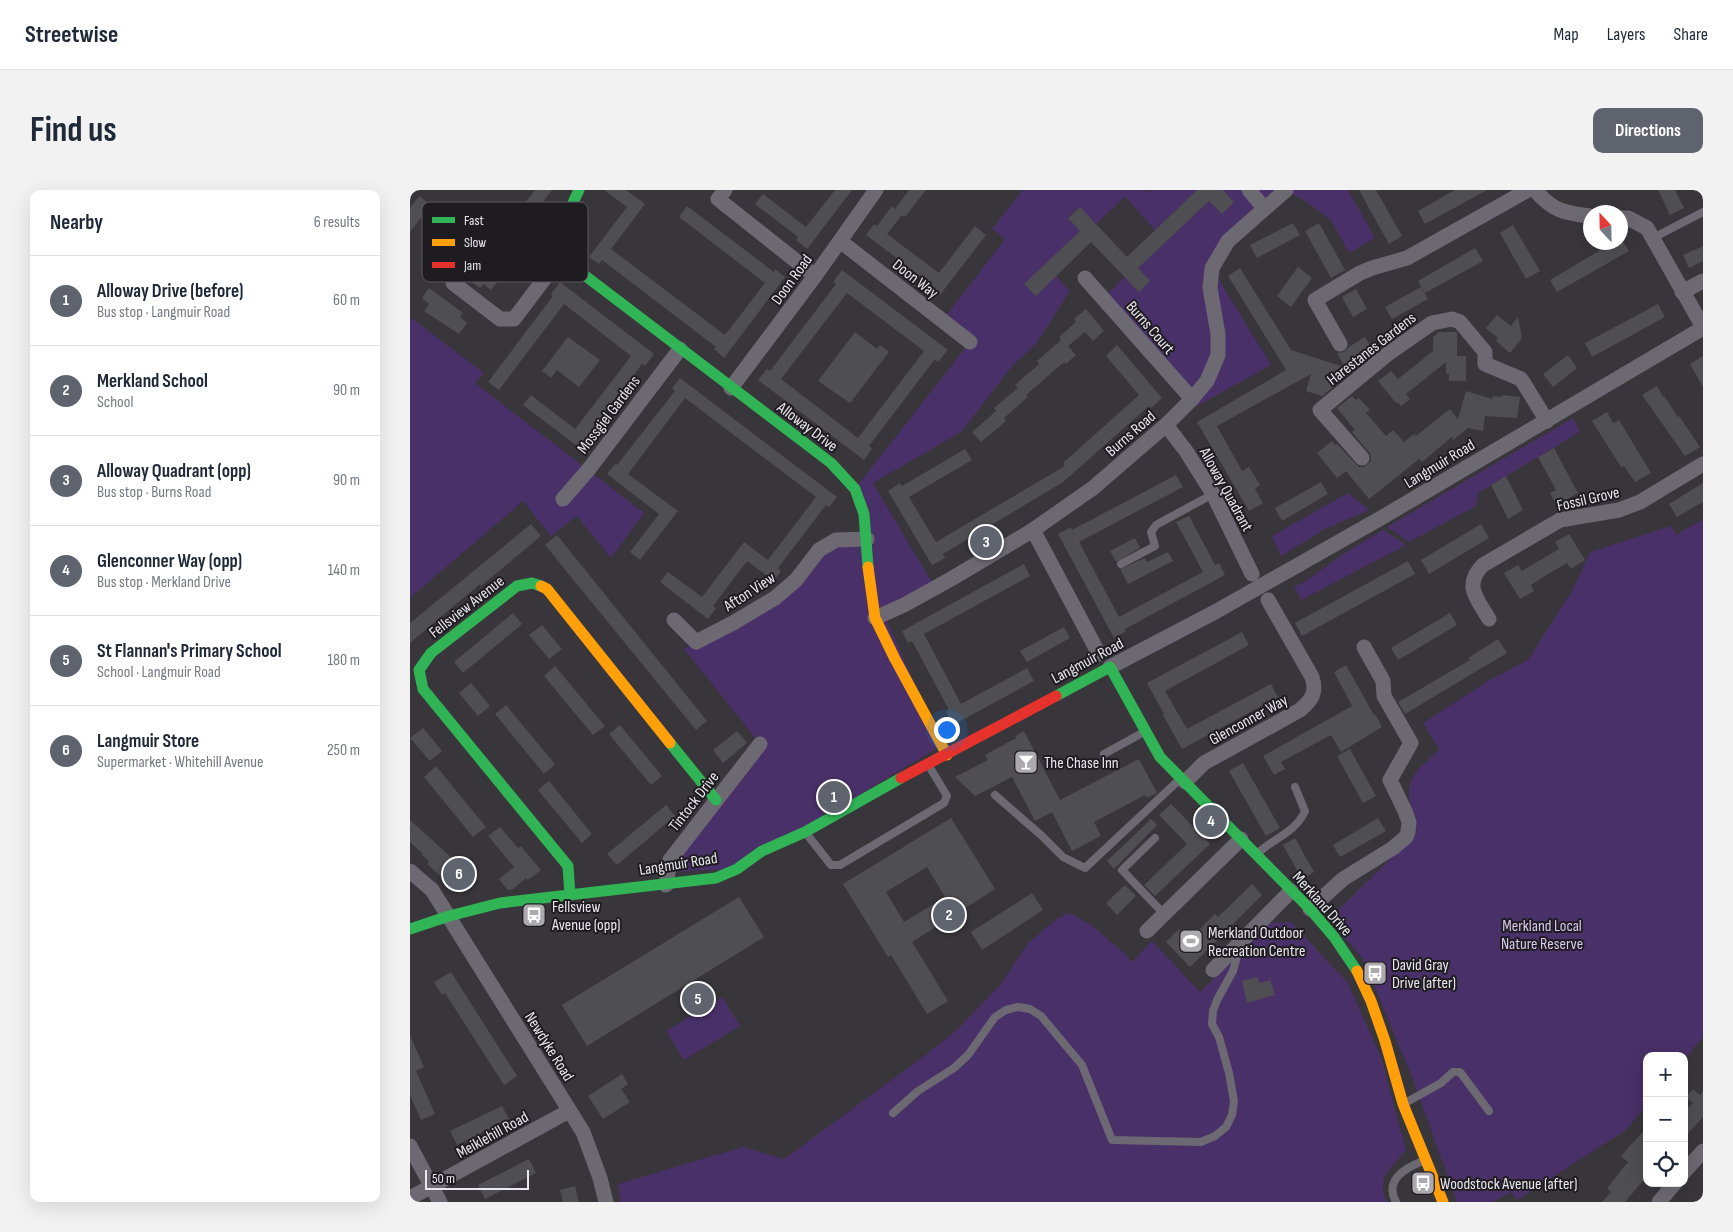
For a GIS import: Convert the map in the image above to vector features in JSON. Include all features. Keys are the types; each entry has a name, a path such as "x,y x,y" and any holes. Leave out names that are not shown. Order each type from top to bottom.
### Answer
{"street":[{"name":"Alloway Drive","path":"572,202 579,190"},
{"path":"725,190 718,199 815,276"},
{"name":"Doon Road","path":"731,388 815,276 876,190"},
{"path":"1249,190 1264,208"},
{"name":"Burns Road","path":"875,618 904,605 951,579 1033,530 1093,488 1166,425 1192,399 1207,381 1218,355 1218,334 1210,288 1212,268 1228,241 1286,190"},
{"path":"1340,344 1315,300 1372,268 1407,258 1528,190"},
{"path":"1535,190 1547,204 1566,212 1583,215"},
{"path":"1628,218 1647,228 1703,328"},
{"name":"Doon Way","path":"840,241 970,342"},
{"name":"Alloway Drive","path":"588,278 831,462 855,489 864,514 869,582 875,618 947,755"},
{"name":"Burns Court","path":"1085,278 1192,399"},
{"path":"1682,292 1703,281"},
{"path":"453,283 500,319 514,319 542,282"},
{"name":"Harestanes Gardens","path":"1362,458 1320,410 1389,353 1432,323 1442,320 1452,319 1460,322 1485,352 1485,364 1521,379 1547,421"},
{"name":"Langmuir Road","path":"410,929 500,902 666,885 692,879 716,878 737,869 762,851 805,832 868,796 1215,612 1381,518 1703,328"},
{"name":"Mossgiel Gardens","path":"563,498 589,469 680,349"},
{"name":"Alloway Quadrant","path":"1166,425 1186,451 1213,494 1252,574"},
{"name":"Fossil Grove","path":"1489,619 1472,586 1477,570 1483,565 1560,520 1619,510 1640,502 1703,464"},
{"path":"1033,530 1099,654"},
{"name":"Afton View","path":"674,620 696,642 734,623 775,598 796,580 818,550 836,540 867,539"},
{"name":"Fellsview Avenue","path":"570,895 568,866 423,689 419,670 432,653 517,586 532,583 547,589 716,800"},
{"name":"Glenconner Way","path":"1183,780 1204,763 1300,710 1311,700 1314,685 1312,677 1268,600"},
{"path":"1310,910 1343,880 1402,842 1408,832 1409,822 1390,780 1411,743 1384,696 1383,681 1364,647"},
{"name":"Merkland Drive","path":"1110,668 1160,757 1310,910 1334,937 1355,967 1371,1001 1424,1160 1443,1202"},
{"name":"Tintock Drive","path":"666,885 670,860 760,744"},
{"path":"1147,931 1241,839"},
{"name":"Newdyke Road","path":"410,871 432,890 583,1132 594,1160 606,1202"},
{"path":"1213,970 1291,891"},
{"name":"Meiklehill Road","path":"410,1198 569,1112"},
{"path":"410,1146 440,1202"},
{"path":"1688,1168 1703,1151"},
{"path":"1659,1202 1672,1187"}],"lane":[{"path":"1653,238 1703,212"},
{"path":"1121,564 1155,546 1151,532 1156,525 1213,494"},
{"path":"1104,754 1145,732"},
{"path":"805,832 830,865 840,865 944,803 946,796 928,765"},
{"path":"995,795 1063,856 1085,868 1183,780"},
{"path":"1256,855 1296,826 1302,819 1305,811 1295,787"},
{"path":"1154,838 1122,870 1164,914"},
{"path":"893,1113 918,1091 954,1068 968,1055 995,1017 1006,1010 1018,1007 1030,1009 1041,1016 1082,1066 1112,1140 1201,1142 1215,1136 1226,1127 1232,1115 1234,1100 1219,1037 1212,1024 1213,1011 1233,971 1241,942"},
{"path":"1404,1104 1441,1082 1452,1072 1460,1072 1489,1111"},
{"path":"1396,1202 1392,1186 1401,1172 1424,1160"}],"green space":[{"path":"1023,190 1144,190 1148,192 1150,190 1197,190 1155,230 1125,197 1096,224 1079,207 1068,218 1080,231 1025,284 1056,276 1070,291 1036,344 1014,364 961,432 873,483 935,588 884,614 942,745 737,869 667,872 760,744 684,649 775,598 819,550 866,539 855,489 969,343 942,321 1005,239 992,229"},
{"path":"1223,190 1286,190 1212,268 1271,365 1197,406 1103,298 1125,277 1139,292 1150,281 1138,268 1209,201 1222,214 1234,202"},
{"path":"1286,190 1348,190 1375,238 1349,253 1331,220"},
{"path":"410,317 484,373 475,383 644,513 611,558 577,516 551,536 523,501 410,598"},
{"path":"1573,418 1580,432 1478,493 1476,506 1409,542 1387,527"},
{"path":"1348,493 1369,510 1325,529 1281,556 1272,536"},
{"name":"Merkland Local Nature Reserve","path":"1703,519 1703,1037 1688,1055 1688,1052 1643,1052 1643,1110 1626,1130 1517,1200 1511,1192 1492,1202 1457,1202 1410,1072 1363,959 1329,919 1417,833 1409,798 1410,784 1412,778 1439,749 1423,723 1488,681 1528,660 1573,589 1590,552 1671,526 1676,535"},
{"path":"1383,530 1406,545 1301,600 1294,587"},
{"path":"1069,913 1090,924 1132,962 1152,941 1200,992 1247,947 1267,923 1291,922 1347,982 1381,1057 1406,1150 1386,1174 1383,1186 1387,1202 621,1202 618,1184 743,1147 784,1159 958,1029 1000,985 1028,943 1058,918"},
{"path":"722,997 740,1026 684,1060 666,1031"}],"building":[{"path":"535,190 552,190 543,202 525,202"},
{"path":"604,190 626,190 645,204 611,249 725,335 765,283 679,217 687,206 774,272 775,269 785,277 724,358 714,349 716,347 602,260 599,264 589,257 627,207"},
{"path":"835,190 852,190 807,249 796,240 798,237 755,204 763,194 806,227"},
{"path":"909,190 926,190 905,217 902,215 887,234 939,273 975,226 986,235 940,295 929,287 931,284 866,235 874,224 877,226 892,206 895,209"},
{"path":"1197,190 1223,190 1234,202 1222,214 1209,201 1138,268 1150,281 1139,292 1091,242 1036,296 1024,284 1080,231 1068,218 1080,207 1127,257"},
{"path":"1359,190 1376,190 1402,236 1389,244"},
{"path":"1455,190 1487,190 1425,224 1418,211"},
{"path":"1658,190 1675,190 1684,208 1670,215"},
{"path":"419,196 427,202 422,202 422,217 410,232 410,208"},
{"path":"1293,223 1300,235 1257,258 1250,245"},
{"path":"1319,223 1345,270 1331,278 1305,231"},
{"path":"1513,225 1540,271 1526,279 1500,233"},
{"path":"1703,246 1703,261 1689,268 1683,255"},
{"path":"1475,248 1483,261 1425,293 1418,281"},
{"path":"1628,249 1629,251 1557,292 1550,280 1601,250"},
{"path":"1298,267 1312,278 1291,307 1277,296"},
{"path":"1240,268 1291,350 1344,367 1349,374 1322,396 1306,391 1311,374 1217,426 1242,471 1249,467 1260,485 1255,489 1263,503 1249,511 1197,422 1286,370 1228,276"},
{"path":"842,270 948,350 938,362 935,359 869,446 872,449 864,460 758,380 767,369 770,371 836,284 833,282","holes":["847,293 924,351 858,438 781,379"]},
{"path":"472,282 497,282 491,290 483,284 480,288"},
{"path":"560,282 654,354 645,366 642,364 586,437 589,439 581,449 523,405 531,395 575,429 631,356 564,304 499,390 488,382 553,296 551,294"},
{"path":"1421,287 1428,299 1392,319 1385,307"},
{"path":"429,288 463,313 460,317 467,323 459,334 424,311 429,304 422,298"},
{"path":"1356,289 1367,309 1353,317 1342,297"},
{"path":"1658,304 1665,317 1592,357 1585,343"},
{"path":"1086,309 1104,331 1093,341 1085,332 1068,346 1076,355 1066,364 1064,362 1026,395 1028,397 1004,418 1006,421 981,442 972,432 996,411 994,408 1018,388 1015,385 1039,364 1037,361 1061,340 1059,337 1076,322 1074,319"},
{"path":"1497,315 1511,326 1518,317 1522,338 1510,353 1496,341 1498,338 1486,328"},
{"path":"855,332 877,349 880,345 889,352 850,403 818,381"},
{"path":"1439,332 1457,333 1457,356 1466,356 1466,381 1449,381 1449,374 1446,374 1446,362 1406,394 1410,399 1401,406 1396,403 1378,381 1391,371 1398,379 1433,351 1433,337"},
{"path":"568,337 600,360 579,387 557,370 551,378 542,371"},
{"path":"1365,337 1374,353 1347,371 1337,353 1344,352"},
{"path":"1117,345 1162,398 1151,408 1149,406 1063,482 943,554 945,558 932,565 888,491 900,483 902,486 965,449 972,460 909,497 936,542 1065,466 1063,463 1139,395 1106,356"},
{"path":"1568,355 1577,368 1553,387 1543,374"},
{"path":"1703,356 1703,387 1690,364"},
{"path":"680,378 837,497 829,507 826,505 778,568 781,571 774,581 747,561 713,606 716,608 708,619 660,582 668,572 702,597 744,542 768,560 816,497 685,398 628,474 678,511 640,560 630,552 659,514 607,474 615,464 617,465 675,391 672,388"},
{"path":"1657,386 1700,447 1685,456 1642,395"},
{"path":"1466,391 1492,399 1493,396 1502,397 1502,395 1520,397 1517,418 1485,416 1483,431 1468,428 1452,441 1453,436 1422,462 1419,459 1369,499 1346,471 1337,478 1317,453 1332,441 1359,467 1364,467 1371,461 1369,452 1352,432 1355,430 1337,408 1352,396 1356,400 1359,398 1370,410 1366,413 1386,436 1393,430 1404,442 1414,434 1416,436 1450,409 1458,419"},
{"path":"1607,412 1613,423 1619,420 1651,473 1635,482 1624,466 1621,467 1592,421"},
{"path":"1554,448 1578,493 1557,505 1550,493 1556,490 1538,457"},
{"path":"1176,475 1183,487 1079,542 1119,617 1203,572 1176,522 1189,516 1215,565 1219,563 1225,575 1125,629 1126,631 1114,638 1058,534 1071,527 1072,530"},
{"path":"1506,476 1523,510 1508,519 1491,485"},
{"path":"1321,482 1328,494 1282,521 1275,508"},
{"path":"1703,483 1703,502 1677,517 1669,504"},
{"path":"531,524 541,536 410,643 410,623"},
{"path":"1481,524 1489,538 1429,574 1421,560"},
{"path":"1569,534 1585,560 1571,569 1567,563 1548,574 1531,585 1534,591 1520,599 1504,573 1518,565 1522,571 1559,549 1555,542"},
{"path":"557,535 707,721 696,730 545,545"},
{"path":"1135,538 1140,548 1116,562 1110,551"},
{"path":"1168,552 1173,561 1128,584 1120,569 1145,558 1147,562"},
{"path":"1408,561 1415,574 1302,636 1295,623"},
{"path":"1024,564 1030,576 924,634 961,704 1027,668 1034,681 953,725 946,712 949,710 912,641 908,643 902,631"},
{"path":"513,613 522,624 463,673 454,662"},
{"path":"1450,613 1457,625 1398,660 1391,648"},
{"path":"542,625 562,649 549,659 529,635"},
{"path":"1064,627 1070,638 1027,662 1020,651"},
{"path":"1242,632 1249,645 1165,691 1187,729 1271,684 1278,697 1182,749 1147,683"},
{"path":"1498,639 1507,653 1405,714 1398,702 1470,660 1468,658"},
{"path":"1346,665 1382,727 1341,752 1331,735 1281,762 1285,769 1274,775 1263,756 1352,706 1334,672"},
{"path":"555,666 605,726 593,735 544,676"},
{"path":"471,683 490,706 478,716 459,693"},
{"path":"506,705 555,764 544,774 495,714"},
{"path":"620,725 662,776 651,785 609,734"},
{"path":"423,728 442,751 430,761 410,738"},
{"path":"737,731 747,743 723,763 713,750"},
{"path":"1024,731 1060,800 1139,759 1157,793 1147,798 1145,795 1094,822 1101,836 1072,851 1052,812 1035,821 1012,777 975,796 955,777 988,760 985,755 1016,738 1015,736"},
{"path":"1350,749 1376,796 1363,803 1337,756"},
{"path":"1243,763 1280,828 1266,836 1229,771"},
{"path":"436,766 486,827 473,837 424,777"},
{"path":"549,781 592,834 582,843 538,790"},
{"path":"1171,804 1210,844 1155,896 1144,885 1187,844 1159,815"},
{"path":"666,805 675,816 617,865 607,854"},
{"path":"951,818 995,889 912,942 948,1001 927,1014 891,955 888,957 843,884","holes":["927,867 945,897 904,922 886,892"]},
{"path":"1378,818 1386,831 1340,857 1333,845"},
{"path":"1151,819 1157,825 1114,869 1107,861"},
{"path":"410,820 474,878 460,894 427,864 429,861 410,842"},
{"path":"500,827 518,848 521,846 541,870 528,880 526,878 513,889 508,890 499,879 514,867 488,836"},
{"path":"1295,838 1314,872 1302,879 1283,845"},
{"name":"Merkland Outdoor Recreation Centre","path":"1252,884 1262,895 1190,967 1166,942 1179,929 1189,940 1215,914 1218,917"},
{"path":"1125,885 1136,896 1117,915 1106,903"},
{"path":"1032,893 1043,910 982,950 971,932"},
{"path":"739,897 764,937 587,1046 562,1005"},
{"path":"451,972 517,1076 504,1085 445,993 442,995 434,982"},
{"path":"1258,977 1259,983 1270,980 1275,995 1247,1003 1242,981"},
{"path":"410,1035 424,1067 416,1071 435,1114 421,1120 410,1095"},
{"path":"622,1074 628,1084 621,1089 630,1102 603,1119 588,1096"},
{"path":"1693,1089 1700,1095 1703,1091 1703,1117 1688,1134 1688,1108 1693,1103 1688,1099 1688,1095"},
{"path":"502,1106 509,1119 457,1145 450,1131"},
{"path":"1643,1131 1643,1181 1625,1202 1602,1202 1611,1192 1607,1188 1628,1162 1621,1156"},
{"path":"529,1159 536,1173 485,1199 478,1185"},
{"path":"575,1186 579,1202 563,1202 560,1190"}],"traffic: fast":[{"path":"574,202 579,190"},
{"path":"588,278 831,463 855,489 864,514 868,567"},
{"path":"541,586 532,583 517,586 431,653 419,670 423,689 568,866 570,895"},
{"path":"1056,696 1110,667 1160,757 1310,909 1334,937 1357,971"},
{"path":"670,743 716,800"},
{"path":"410,929 449,916 500,903 716,878 737,869 762,851 805,832 901,778"}],"traffic: slow":[{"path":"868,567 875,618 947,755"},
{"path":"541,586 547,589 670,743"},
{"path":"1357,971 1371,1001 1385,1041 1403,1104 1443,1202"}],"traffic: jam":[{"path":"901,778 1056,696"}],"place":[{"name":"Alloway Quadrant (opp)","path":"986,542"},
{"name":"The Chase Inn","path":"1026,762"},
{"name":"Alloway Drive (before)","path":"834,797"},
{"name":"Glenconner Way (opp)","path":"1211,821"},
{"name":"Langmuir Store","path":"459,874"},
{"name":"Fellsview Avenue (opp)","path":"534,915"},
{"name":"Merkland School","path":"949,915"},
{"name":"Merkland Outdoor Recreation Centre","path":"1191,941"},
{"name":"David Gray Drive (after)","path":"1375,973"},
{"name":"St Flannan's Primary School","path":"698,999"},
{"name":"Woodstock Avenue (after)","path":"1423,1183"}]}
